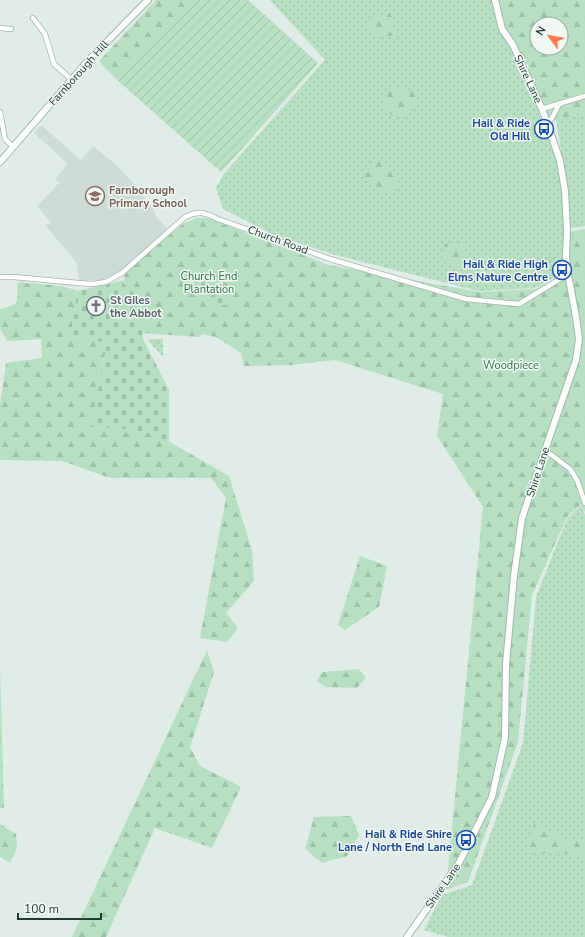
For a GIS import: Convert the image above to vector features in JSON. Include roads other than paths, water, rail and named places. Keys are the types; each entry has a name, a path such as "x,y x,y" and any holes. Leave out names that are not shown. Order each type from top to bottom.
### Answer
{"street":[{"name":"Farnborough Hill","path":"0,162 86,63 148,0"},
{"name":"Shire Lane","path":"409,936 458,865 492,797 505,738 506,664 514,576 522,518 576,360 578,339 576,317 566,257 567,230 565,191 560,160 542,109 513,45 502,29 495,0"},
{"path":"33,18 45,34 54,64 72,80"},
{"path":"0,28 11,29"},
{"path":"542,109 585,96"},
{"path":"548,125 560,103"},
{"path":"0,112 5,138 12,147"},
{"name":"Church Road","path":"0,278 14,277 93,284 106,282 122,272 185,217 193,212 205,213 330,260 466,299 519,304 568,274"},
{"path":"545,450 570,469 577,480 585,503"}],"place":[{"name":"Hail & Ride Old Hill","path":"544,129"},
{"name":"Farnborough Primary School","path":"95,196"},
{"name":"Hail & Ride High Elms Nature Centre","path":"562,270"},
{"name":"St Giles the Abbot","path":"96,306"},
{"name":"Hail & Ride Shire Lane / North End Lane","path":"466,840"}],"park label":[{"name":"Church End Plantation","path":"209,282"},
{"name":"Woodpiece","path":"511,365"}]}
